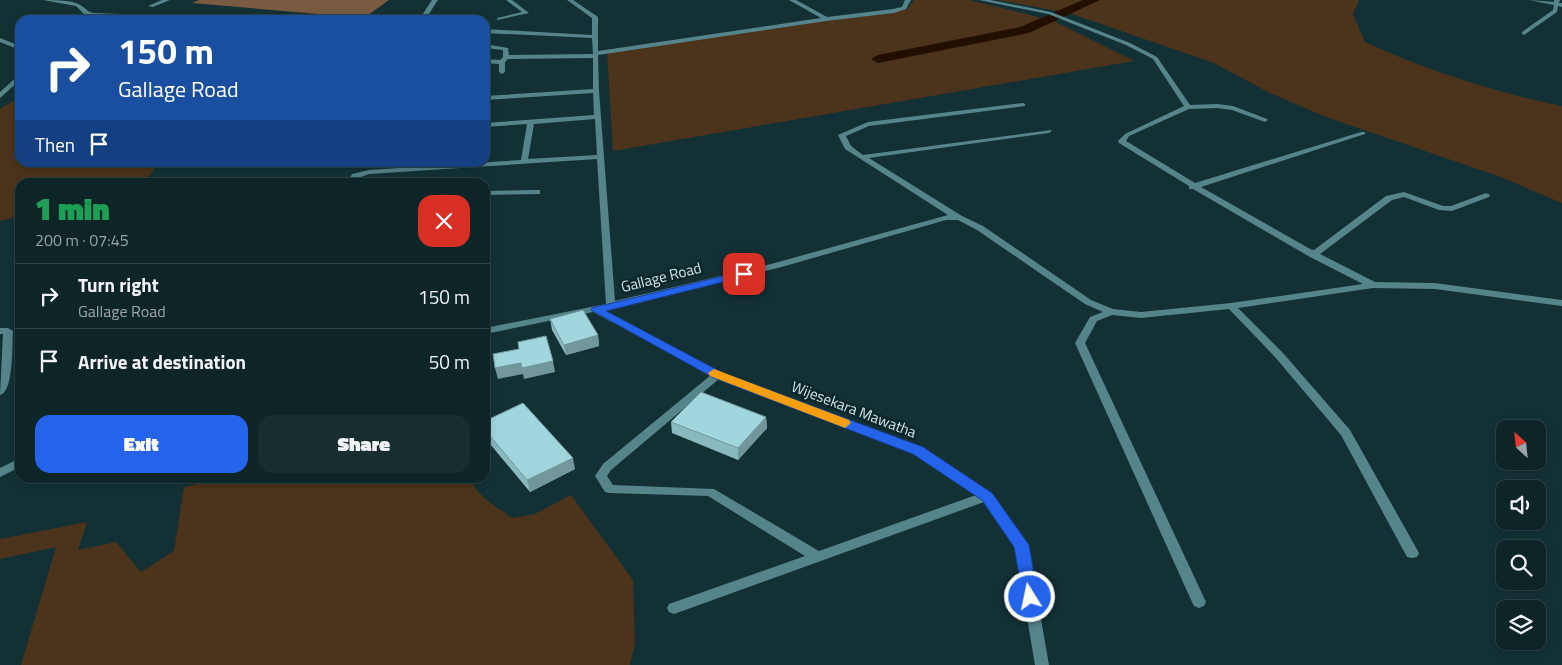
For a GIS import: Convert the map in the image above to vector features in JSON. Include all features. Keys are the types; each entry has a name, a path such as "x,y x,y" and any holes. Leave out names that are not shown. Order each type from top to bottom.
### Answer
{"street":[{"path":"46,0 78,5 86,13 94,15"},
{"path":"151,6 167,0"},
{"path":"425,15 435,0"},
{"path":"499,19 526,13 510,0"},
{"path":"570,0 595,16 596,91 611,306"},
{"path":"792,0 826,18"},
{"path":"490,60 596,54 826,18 894,11 904,8 908,0"},
{"path":"982,0 1049,13 1128,44 1155,58 1188,107"},
{"path":"1524,33 1556,11 1559,3 1532,0"},
{"path":"490,31 596,36"},
{"path":"0,40 15,46"},
{"path":"490,47 504,48 502,72"},
{"path":"0,96 15,81"},
{"path":"490,98 596,91"},
{"path":"1023,104 868,124 842,136 848,147 862,157 959,218 980,228 1088,302 1112,312 1141,315 1231,306 1373,286 1435,286 1562,303"},
{"path":"1265,120 1233,108 1217,106 1188,107 1127,135 1122,141 1192,187 1313,255 1373,286"},
{"path":"490,125 598,117"},
{"path":"524,162 531,122"},
{"path":"862,157 1049,132"},
{"path":"1192,187 1363,133"},
{"path":"490,163 600,157"},
{"path":"354,178 369,172 429,167"},
{"path":"490,193 537,192"},
{"path":"1313,255 1389,198 1404,194 1442,208 1452,209 1486,195"},
{"name":"Gallage Road","path":"490,330 596,310 819,255 946,217 959,218"},
{"path":"1231,306 1279,355 1346,433 1412,553"},
{"name":"Wijesekara Mawatha","path":"596,310 718,375 918,451 987,496 1021,545 1042,665"},
{"path":"1112,312 1093,319 1080,343 1199,602"},
{"path":"0,331 8,331 5,377 0,392"},
{"path":"718,375 607,467 601,476 610,489 710,492 818,557"},
{"path":"0,473 15,465"},
{"path":"674,608 987,496"}],"shaded area":[{"path":"199,0 389,0 368,15 330,15 192,3"},
{"path":"914,0 969,0 1054,21 1134,61 613,151 607,50 761,28 891,13 908,8"},
{"path":"997,0 1359,0 1353,14 1365,42 1462,80 1562,106 1562,203 1498,176 1326,117 1270,93 1214,63 1069,13"},
{"path":"15,100 15,167 155,167 148,178 15,178 15,217 0,221 0,109"},
{"path":"203,483 472,483 482,496 512,518 535,514 571,495 633,580 635,643 630,665 21,665 56,547 0,559 0,539 87,522 78,550 116,542 141,572 174,551 184,487"}],"building":[{"path":"583,310 598,335 564,345 550,319"},
{"path":"546,336 553,361 522,368 521,363 495,368 493,354 519,349 518,342"},
{"path":"701,392 766,417 738,448 671,422"},
{"path":"523,403 573,458 527,480 490,436 490,419"}],"waterway":[{"path":"878,59 1024,30 1094,0"}],"slow traffic":[{"path":"714,373 845,423"}],"route":[{"path":"744,274 596,310 718,375 918,451 987,496 1021,545 1030,597"}]}
